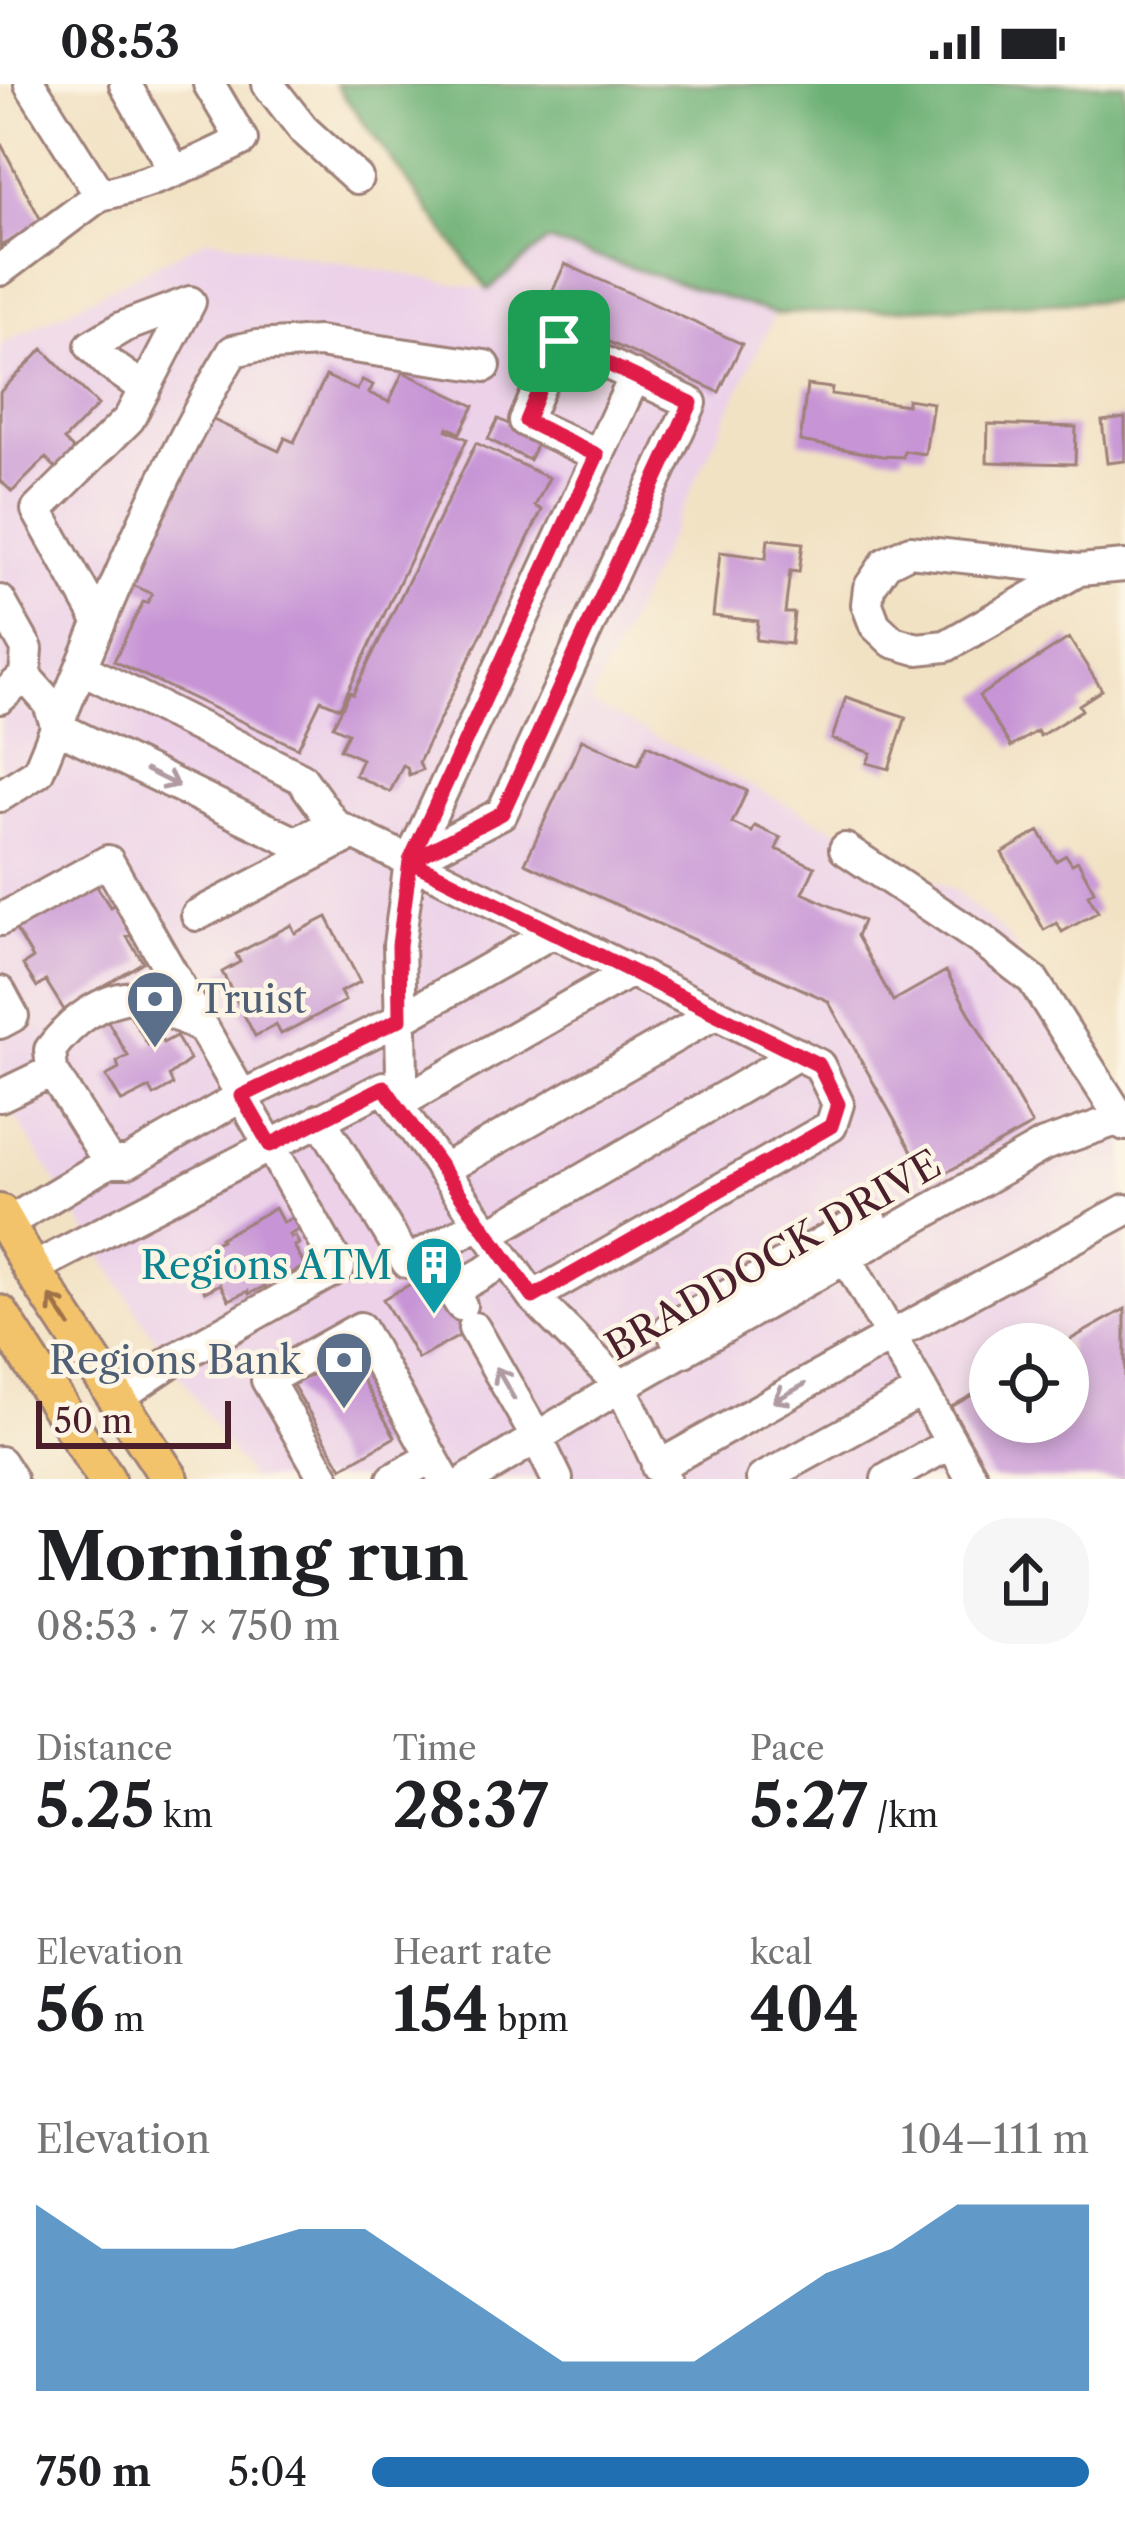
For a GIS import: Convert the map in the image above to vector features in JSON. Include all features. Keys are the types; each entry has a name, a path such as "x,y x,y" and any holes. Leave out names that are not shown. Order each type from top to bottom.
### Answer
{"main road":[{"path":"3,1219 170,1479"},
{"path":"0,1314 106,1479"}],"street":[{"path":"30,84 100,195"},
{"path":"125,84 174,170"},
{"path":"0,270 100,195 207,159 242,140 209,84"},
{"path":"268,84 303,129 357,178"},
{"path":"410,861 502,813 691,403 559,341 526,421 597,455"},
{"path":"0,796 38,772 159,487 233,351 319,342 485,366"},
{"path":"403,1108 399,945 410,861 634,376"},
{"path":"100,623 38,510 129,419 145,389"},
{"path":"1079,571 946,646 917,649 892,642 874,625 867,604 869,588 886,563 910,551 1079,571 1125,566"},
{"path":"0,601 27,650 9,684 48,701 57,728 296,843 343,829"},
{"path":"81,668 301,778 343,829 819,1065 838,1104 831,1126 533,1297"},
{"path":"196,915 343,829"},
{"path":"845,849 1033,980 1124,1120"},
{"path":"0,920 108,861 339,1267 176,1359 117,1398"},
{"path":"3,1219 109,1162 128,1162 242,1096 400,1019 554,932"},
{"path":"403,1108 631,971"},
{"path":"0,992 13,1016 0,1023"},
{"path":"109,1162 52,1071 50,1050 63,1031 84,1015 127,997 139,997 203,1028"},
{"path":"443,1170 716,1013"},
{"path":"320,1119 407,1262 492,1239 798,1054"},
{"path":"0,1096 52,1071"},
{"path":"32,1269 384,1087 533,1297 621,1386 661,1473 891,1336 1125,1210"},
{"name":"BRADDOCK DRIVE","path":"484,1475 621,1386 1044,1144 1124,1120"},
{"path":"684,1351 670,1328 868,1216 881,1238"},
{"path":"492,1239 452,1291 556,1479"},
{"path":"846,1257 971,1479"},
{"path":"326,1479 267,1380 360,1328 438,1468 393,1479"},
{"path":"763,1479 922,1391"},
{"path":"887,1479 951,1443"},
{"path":"0,1462 10,1479"}],"shaded area":[{"path":"209,238 488,290 547,241 775,314 590,703 955,891 1008,936 1125,1140 1125,1479 250,1479 141,1318 0,1092 0,345"}],"green space":[{"path":"335,84 1125,84 1125,300 775,314 547,241 488,290"}],"building":[{"path":"0,142 43,224 0,246"},
{"path":"565,264 742,344 719,392 543,312"},
{"path":"43,349 98,405 64,440 78,454 60,472 46,458 12,492 0,480 0,392"},
{"path":"403,372 474,406 460,433 448,427 467,439 340,708 321,700 298,748 114,661 143,602 152,594 130,584 209,418 279,451 285,438 294,442 326,376 357,390 362,380 373,385 369,393 389,402"},
{"path":"807,385 832,388 831,394 907,405 907,399 933,403 925,454 904,451 903,457 882,456 800,441"},
{"path":"1125,418 1125,461 1107,463 1102,421"},
{"path":"498,419 541,436 529,460 488,439"},
{"path":"988,424 1076,427 1075,464 987,462"},
{"path":"476,443 549,478 535,506 542,510 419,762 422,770 409,775 403,765 390,792 355,775 362,759 340,749 348,733 333,726"},
{"path":"768,539 803,543 799,572 790,571 785,613 794,613 791,644 756,640 758,621 713,616 720,552 766,558"},
{"path":"1069,638 1102,690 1079,705 1082,710 1040,736 1037,731 1011,747 979,696"},
{"path":"846,697 906,717 889,769 867,763 871,753 832,739"},
{"path":"582,739 638,765 647,745 747,791 732,823 752,832 755,826 781,838 776,849 815,867 803,893 863,921 857,936 893,1001 946,971 1032,1125 929,1182 828,1001 525,863"},
{"path":"1039,831 1056,861 1066,855 1072,864 1078,861 1094,891 1088,895 1098,912 1062,932 1057,923 1044,930 1002,853"},
{"path":"94,882 110,907 118,902 137,932 127,937 143,962 64,1010 46,981 37,987 23,965 33,958 16,930"},
{"path":"327,917 360,982 340,992 345,1001 281,1034 276,1025 255,1036 222,972 240,962 236,954 291,925 295,933"},
{"name":"Truist","path":"126,1008 148,1045 160,1037 163,1043 176,1036 190,1060 169,1076 173,1085 154,1096 150,1088 122,1102 106,1076 128,1056 107,1020"},
{"path":"275,1208 283,1223 293,1217 300,1229 289,1235 295,1236 299,1244 294,1246 305,1266 267,1290 265,1286 229,1300 220,1284 205,1292 194,1271 216,1260 209,1246"},
{"name":"Regions ATM","path":"435,1271 455,1307 467,1301 481,1324 418,1359 383,1299"},
{"path":"1125,1309 1125,1479 992,1479 972,1443 1089,1443 1089,1329"},
{"name":"Regions Bank","path":"348,1355 395,1437 342,1468 293,1385"},
{"path":"969,1397 969,1439 951,1407"}],"place":[{"name":"Truist","path":"155,1050"},
{"name":"Regions ATM","path":"434,1316"},
{"name":"Regions Bank","path":"344,1411"}],"route":[{"path":"559,341 526,421 597,455 410,861 399,945 400,1019 242,1096 270,1145 384,1087 533,1297 831,1126 838,1104 819,1065 410,861 502,813 691,403 559,341"}]}
